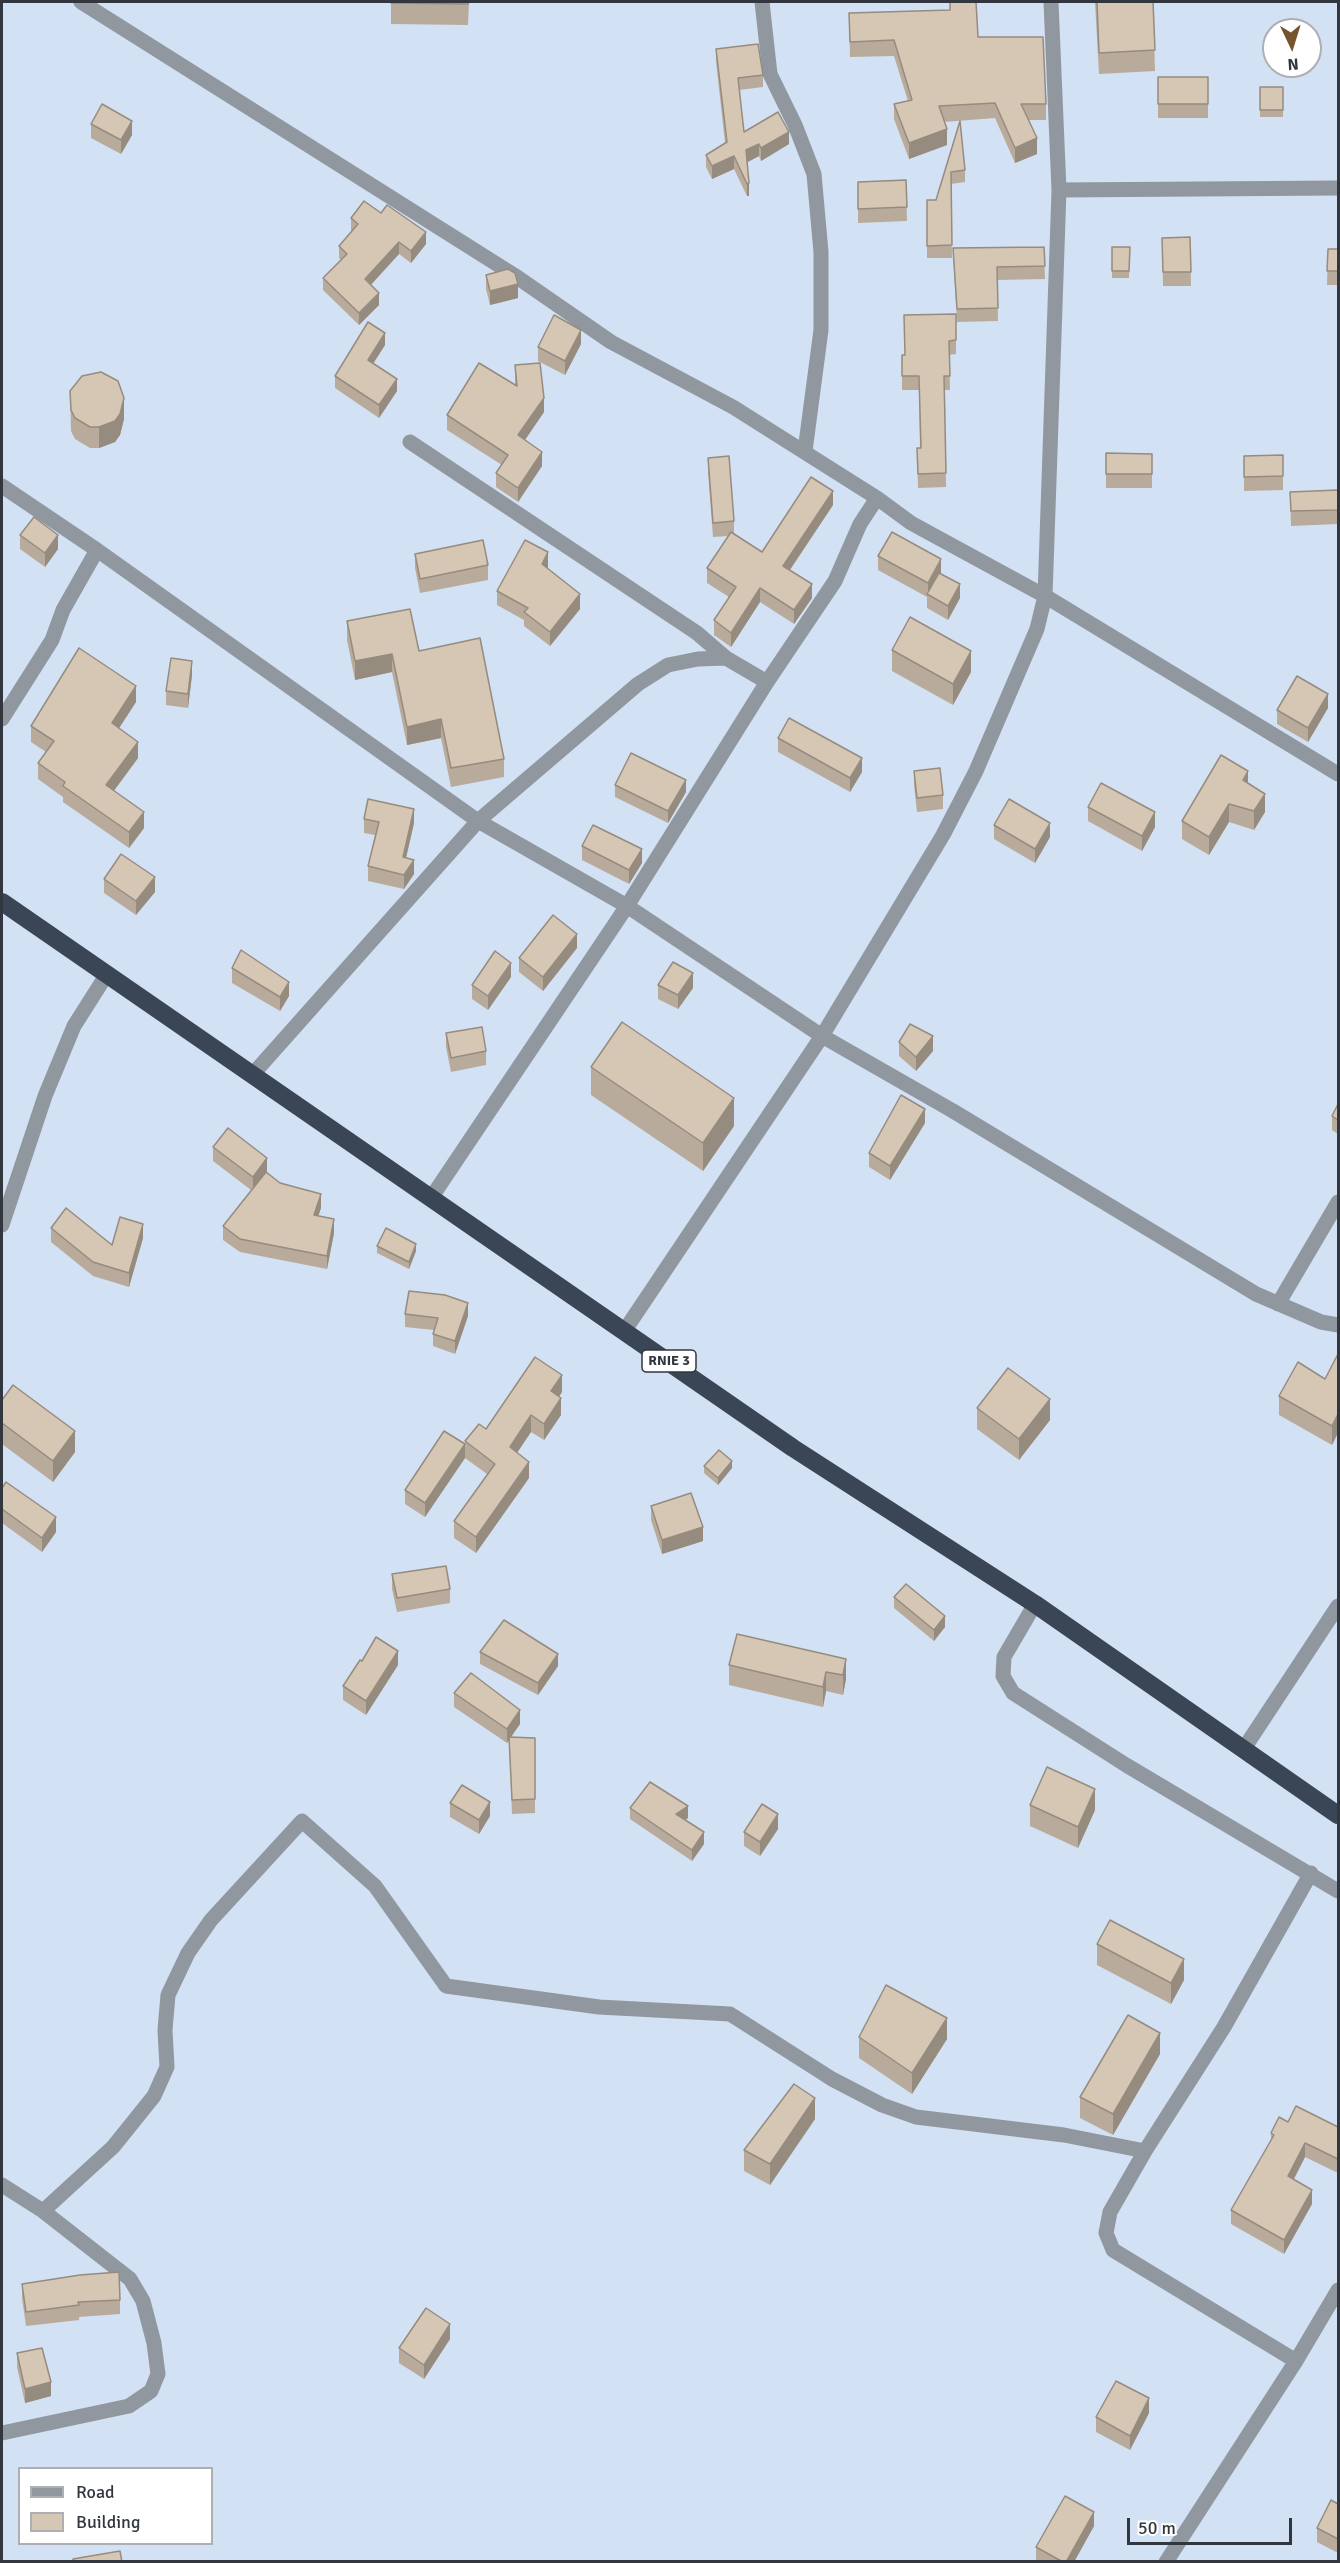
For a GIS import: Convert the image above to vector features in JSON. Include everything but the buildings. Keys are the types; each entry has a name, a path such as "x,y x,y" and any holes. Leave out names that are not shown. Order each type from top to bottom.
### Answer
{"highway":[{"name":"RNIE 3","path":"2,902 793,1448 1035,1604 1338,1815"}],"street":[{"path":"81,2 505,269 611,342 733,407 805,451 911,523 1045,596 1338,774"},
{"path":"762,2 770,74 795,125 814,174 821,252 821,330 805,451"},
{"path":"625,1330 822,1036 943,835 976,771 1037,629 1045,596 1059,190 1052,2"},
{"path":"1059,190 1338,188"},
{"path":"410,442 697,633 726,658 766,682"},
{"path":"2,486 97,549 478,821 627,906 822,1036 963,1117 1256,1294 1321,1322 1338,1325"},
{"path":"432,1198 627,906 766,682 835,581 860,524 877,498"},
{"path":"2,719 52,640 63,610 97,549"},
{"path":"253,1074 478,821 638,684 668,665 698,659 726,658"},
{"path":"2,1225 45,1096 74,1026 107,974"},
{"path":"1278,1304 1338,1202"},
{"path":"1035,1604 1005,1657 1003,1676 1013,1693 1126,1766 1338,1891"},
{"path":"1243,1750 1338,1606"},
{"path":"43,2211 113,2147 154,2096 167,2067 165,2030 168,1995 188,1953 211,1920 302,1821 375,1886 446,1986 599,2007 730,2014 832,2079 882,2105 916,2117 1064,2135 1145,2151"},
{"path":"1296,2361 1113,2250 1107,2233 1110,2212 1145,2151 1224,2027 1311,1873"},
{"path":"2,2185 43,2211 130,2279 142,2301 154,2343 158,2374 151,2391 129,2406 2,2433"},
{"path":"1166,2562 1296,2361 1338,2290"}]}
